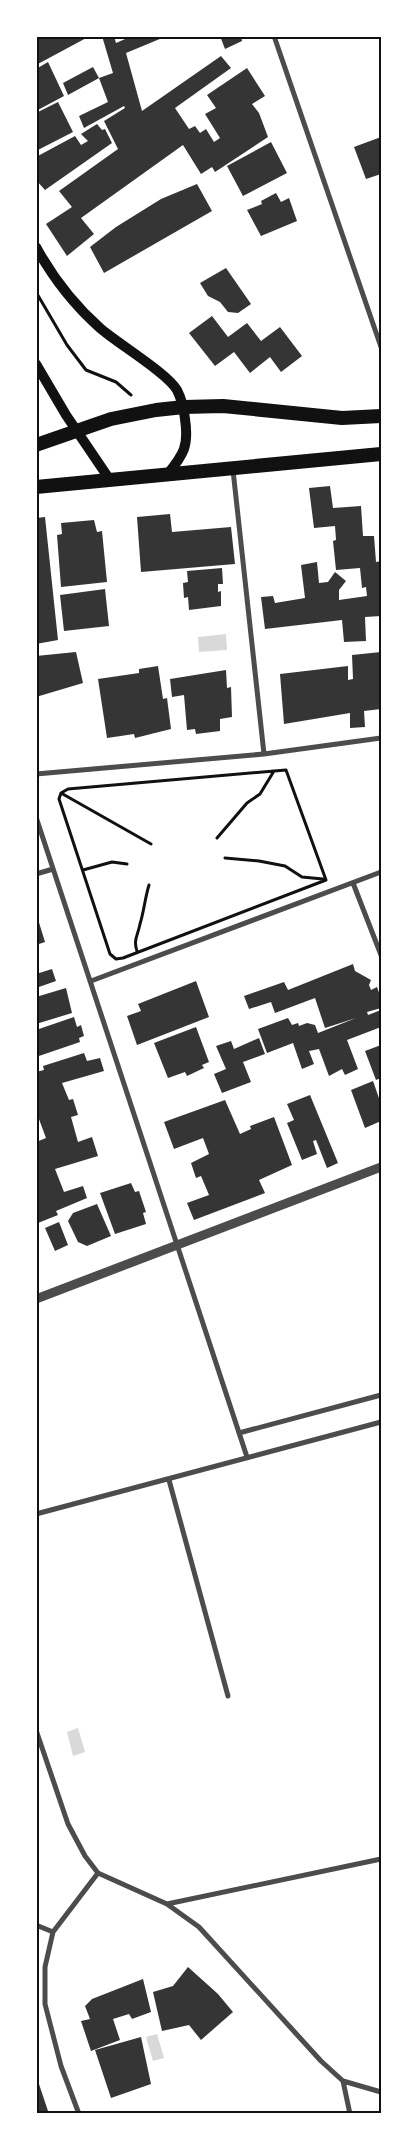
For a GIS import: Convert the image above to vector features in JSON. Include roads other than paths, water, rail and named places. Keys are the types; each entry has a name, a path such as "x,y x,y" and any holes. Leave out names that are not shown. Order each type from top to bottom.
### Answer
{"highway":[{"path":"36,446 110,419 156,410 184,407 223,406 342,418 381,416"},
{"path":"36,487 381,454"}],"main road":[{"path":"36,248 64,292 100,328 176,389 184,407 188,436 186,446 179,460 167,474"},
{"path":"36,364 110,480"}],"street":[{"path":"274,36 381,347"},
{"path":"233,469 264,754"},
{"path":"36,774 264,754 381,738"},
{"path":"36,817 247,1457"},
{"path":"36,874 53,869"},
{"path":"91,981 381,872"},
{"path":"353,883 381,956"},
{"path":"36,1299 381,1167"},
{"path":"239,1433 381,1395"},
{"path":"36,1514 380,1423 381,1430"},
{"path":"170,1480 228,1696"},
{"path":"36,1730 68,1824 85,1856 98,1873 167,1904 199,1927 321,2060 344,2081 381,2092"},
{"path":"167,1904 381,1859"},
{"path":"79,2114 61,2066 46,2004 45,1967 53,1932 98,1873"},
{"path":"36,1924 53,1932"},
{"path":"344,2081 350,2114"}]}
